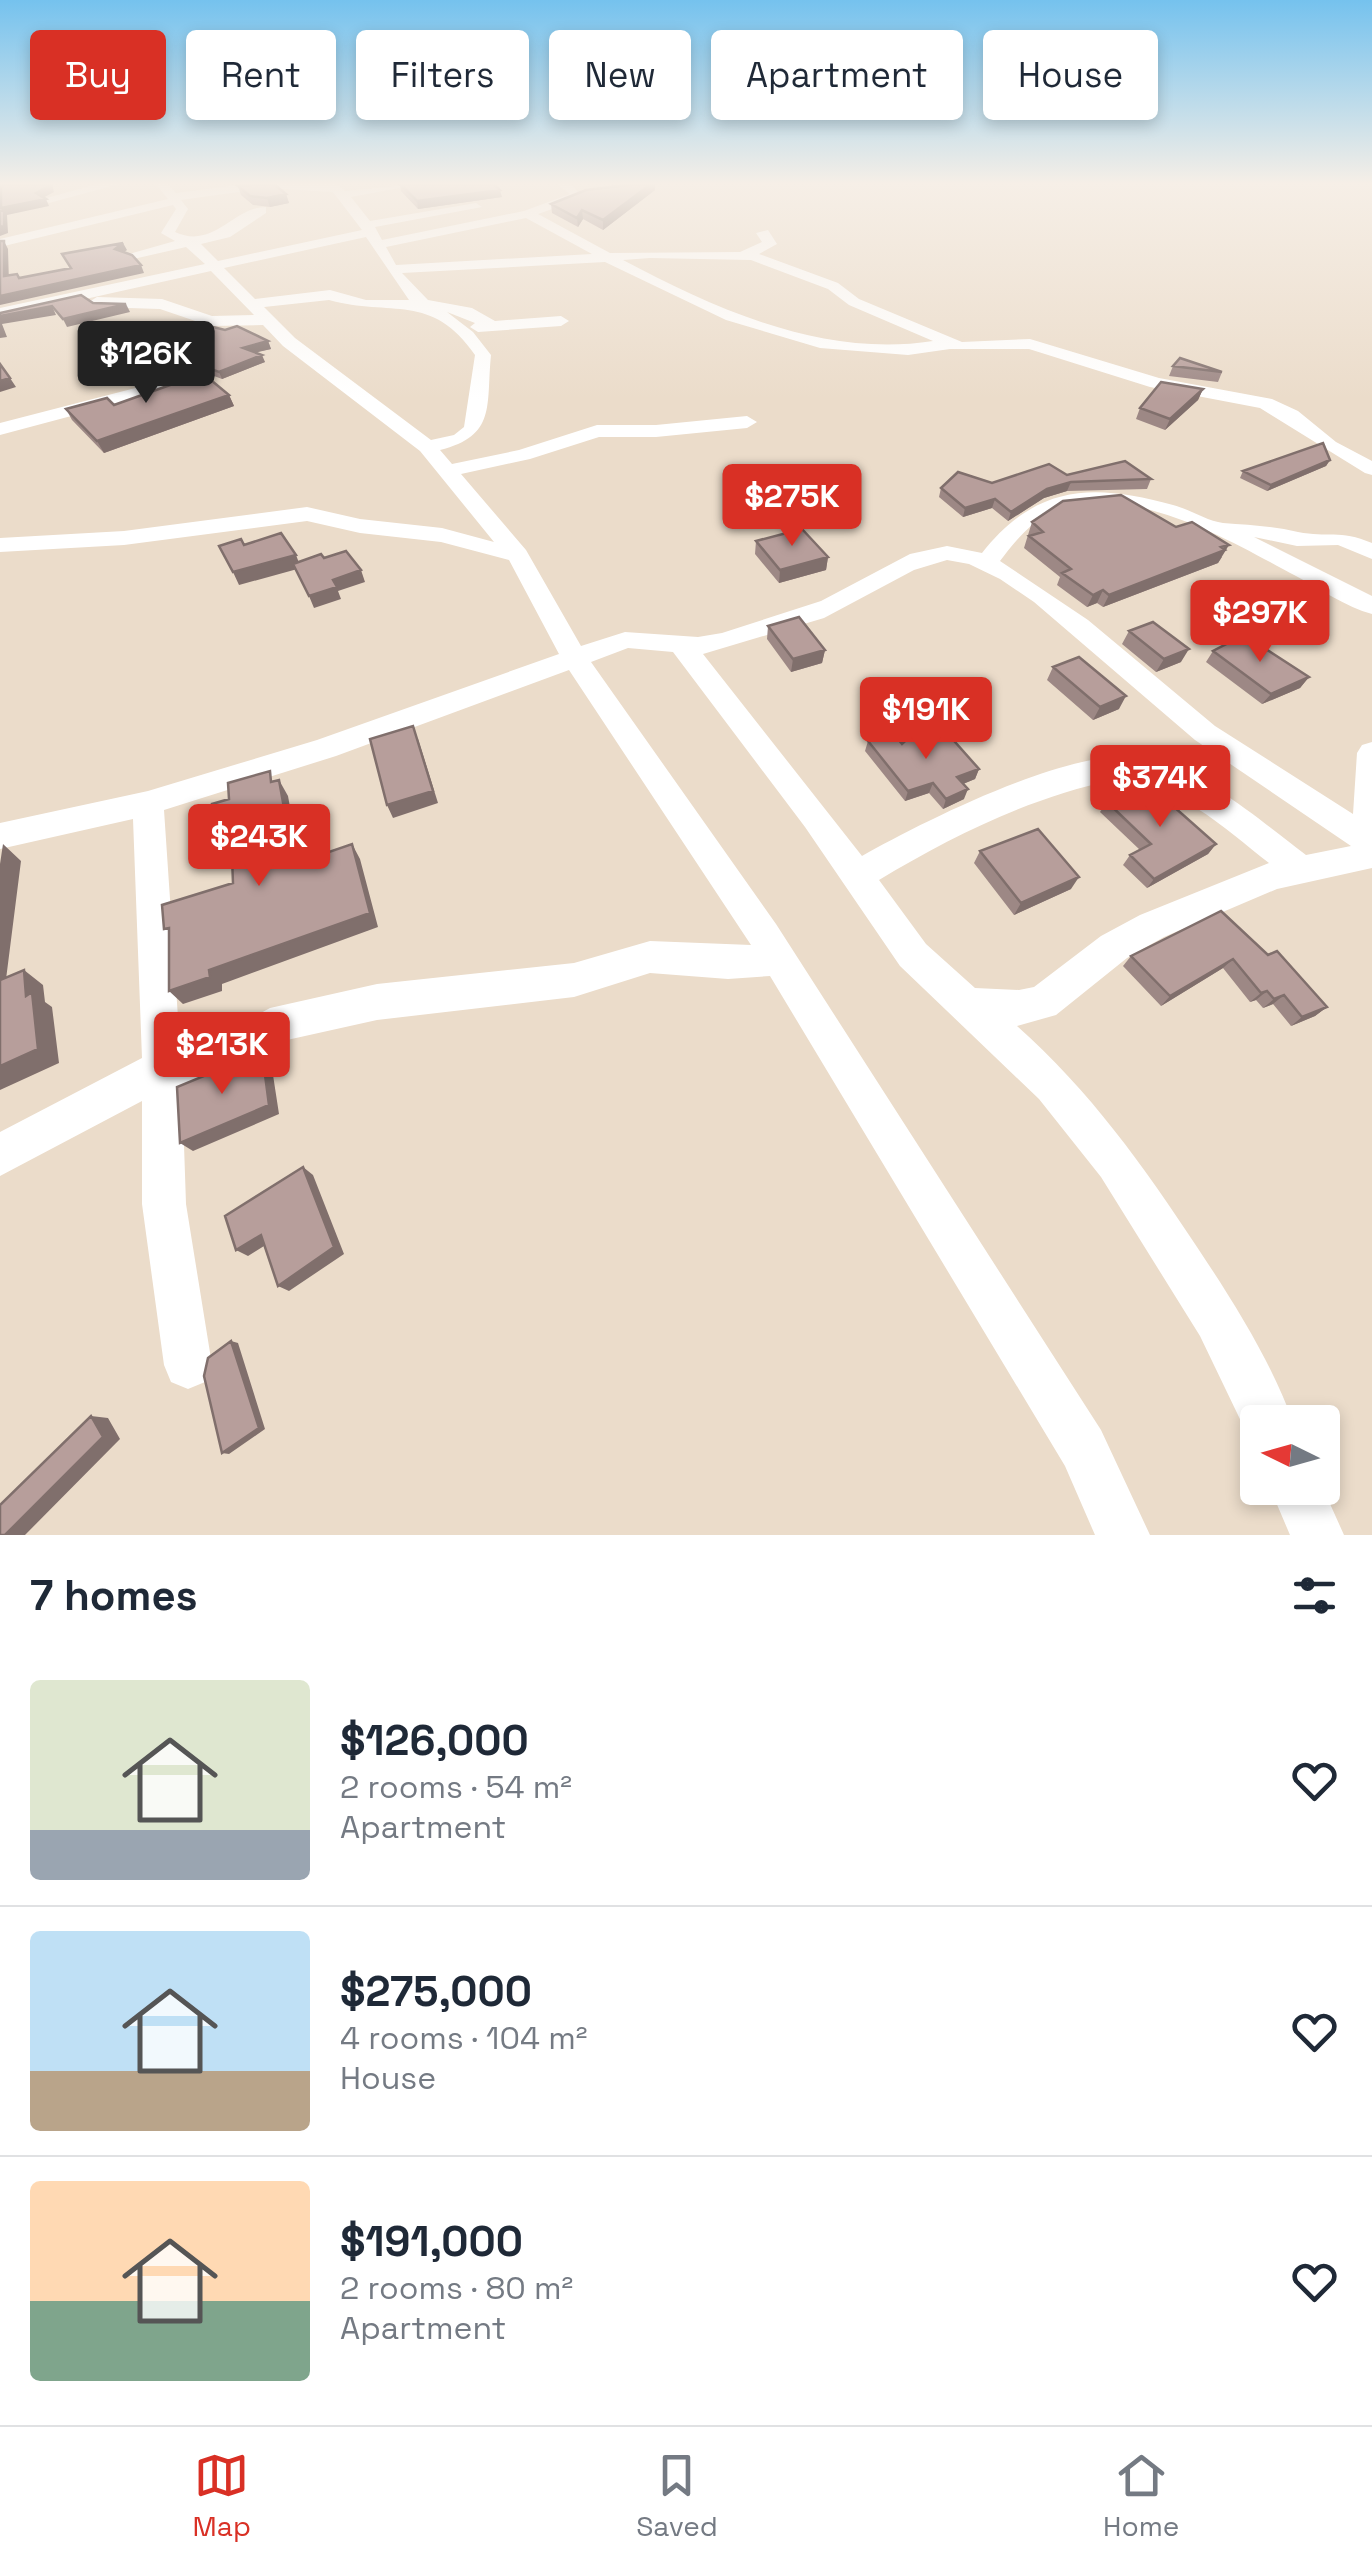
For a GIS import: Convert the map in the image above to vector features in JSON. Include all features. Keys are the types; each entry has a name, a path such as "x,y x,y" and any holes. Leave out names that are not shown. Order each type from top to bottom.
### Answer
{"street":[{"path":"209,256 214,266 316,364 378,405 437,459 518,555 575,659 779,959 1083,1448 1123,1535"},
{"path":"0,313 266,256"},
{"path":"387,256 410,292 455,325 483,355 476,422 437,459"},
{"path":"524,262 541,256"},
{"path":"605,256 713,308 824,344 863,350 950,344"},
{"path":"395,269 701,256"},
{"path":"746,256 832,286 854,302 950,344 974,349 1030,344 1156,383 1265,403 1291,414 1329,446 1372,469"},
{"path":"70,297 122,305 162,304 210,321 336,296 365,306 426,304 466,311 478,322 494,327"},
{"path":"455,325 494,327 561,321"},
{"path":"0,428 174,383"},
{"path":"437,459 522,455 597,431 656,432 747,422"},
{"path":"988,560 1043,508 1070,499 1157,508 1194,516 1372,606"},
{"path":"0,545 124,538 307,514 360,526 442,536 518,555"},
{"path":"1216,528 1278,532 1297,539 1341,538 1372,552"},
{"path":"0,836 148,803 326,748 624,640 719,644 833,606 869,588 896,566 928,554 961,553 988,560 1067,618 1204,732 1370,838"},
{"path":"682,645 858,874 913,955 1052,1085 1116,1162 1218,1319 1260,1405"},
{"path":"969,1004 1019,1008 1043,1004 1125,940 1234,891 1300,869 1367,856 1372,753"},
{"path":"858,874 897,851 988,810 1108,766 1167,777 1300,869"},
{"path":"148,803 162,1069 164,1204 188,1365"},
{"path":"0,1155 162,1069 210,1063 270,1026 377,1002 560,983 650,957 728,963 779,959"},
{"path":"1303,1505 1316,1535"}],"building":[{"path":"0,256 4,256 4,276 17,274 19,278 71,268 63,256 133,256 141,265 0,296"},
{"path":"81,295 93,303 126,304 63,319 52,306 0,316 0,313"},
{"path":"209,326 225,330 237,326 268,341 243,348 262,355 219,372 161,351"},
{"path":"1180,358 1222,372 1173,366"},
{"path":"0,364 10,378 0,381"},
{"path":"200,371 229,395 97,441 66,409 107,398 114,405"},
{"path":"1161,382 1203,389 1170,419 1140,408"},
{"path":"1323,443 1330,460 1271,485 1243,471"},
{"path":"1125,461 1151,479 1071,482 1047,489 1011,512 995,499 965,508 941,488 958,472 992,483 1049,464 1067,475"},
{"path":"1121,495 1176,527 1192,522 1229,545 1221,547 1225,550 1109,595 1103,590 1093,595 1062,573 1071,569 1029,536 1043,532 1032,522 1063,501"},
{"path":"802,529 828,557 780,570 756,541"},
{"path":"281,533 296,555 233,572 219,546 241,539 244,545"},
{"path":"346,551 361,570 333,580 337,587 309,596 293,564 321,554 324,558"},
{"path":"799,617 825,650 793,659 768,626"},
{"path":"1153,622 1189,649 1164,659 1129,631"},
{"path":"1244,635 1309,677 1271,694 1213,651"},
{"path":"1079,657 1126,696 1100,707 1053,667"},
{"path":"413,726 433,791 387,805 370,739"},
{"path":"915,732 926,740 947,733 979,769 957,777 968,789 946,799 933,783 908,791 868,741 893,733 902,744"},
{"path":"270,771 271,782 279,780 294,864 352,844 370,913 209,970 210,977 169,991 169,928 164,929 162,905 233,883 231,832 214,837 212,804 229,799 228,783"},
{"path":"1147,783 1216,844 1154,879 1130,855 1151,844 1107,802"},
{"path":"1038,829 1079,877 1021,903 980,851"},
{"path":"1221,911 1268,955 1277,951 1327,1007 1302,1017 1284,995 1274,999 1267,991 1261,993 1233,959 1170,996 1131,956"},
{"path":"24,970 26,996 32,992 38,1049 0,1066 0,980"},
{"path":"262,1052 269,1105 180,1143 177,1087"},
{"path":"303,1167 334,1247 278,1286 261,1235 236,1250 225,1216"},
{"path":"231,1341 259,1428 222,1453 204,1376 208,1358"},
{"path":"91,1416 103,1437 5,1535 0,1535 0,1505"}]}
